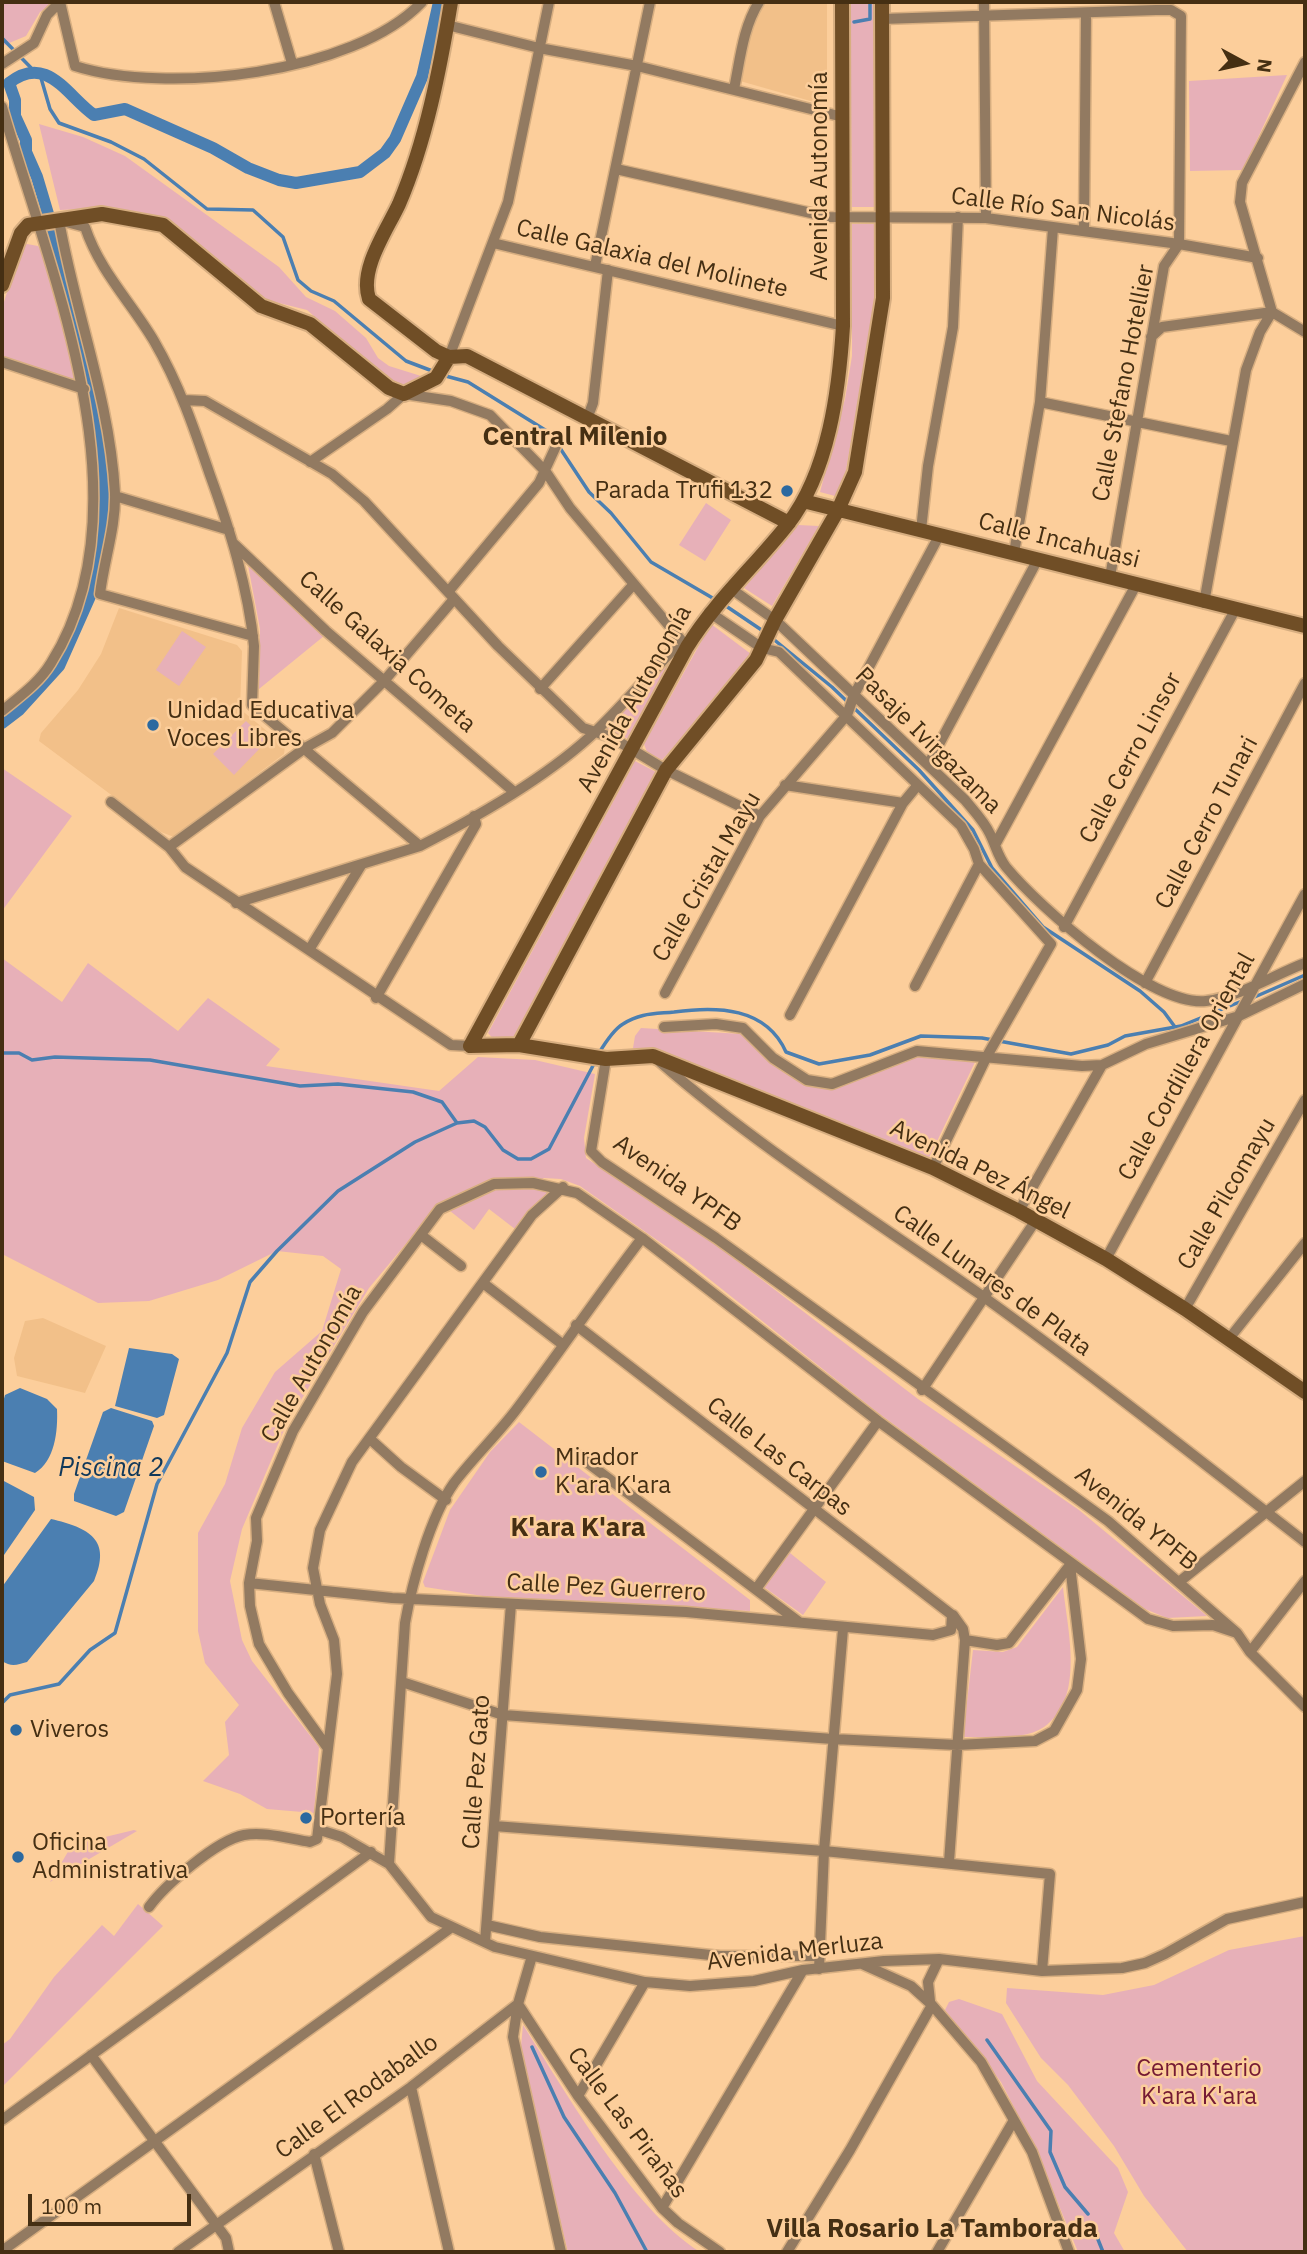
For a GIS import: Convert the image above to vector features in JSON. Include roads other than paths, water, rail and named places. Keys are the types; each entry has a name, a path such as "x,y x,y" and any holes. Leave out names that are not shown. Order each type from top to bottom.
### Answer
{"street":[{"path":"60,2 75,66 94,74 140,79 209,79 292,63 361,41 413,12 422,2"},
{"path":"2,64 34,43 47,15 60,2"},
{"path":"274,2 292,63"},
{"path":"442,367 436,351 369,299 366,289 374,258 415,162 451,2"},
{"path":"442,367 508,202 549,2"},
{"path":"595,266 650,2"},
{"path":"734,89 746,33 759,2"},
{"name":"Avenida Autonomía","path":"470,1046 687,647 709,612 789,523 803,501 823,452 841,355 843,326 842,2"},
{"path":"519,1045 666,770 756,660 775,620 838,510 855,472 883,298 882,2"},
{"path":"985,2 986,218"},
{"path":"882,19 1086,14 1153,6"},
{"name":"Calle Stefano Hotellier","path":"1110,577 1164,266 1179,244 1182,23 1177,12 1153,6"},
{"path":"1084,230 1086,14"},
{"path":"447,25 539,48 637,66 843,117"},
{"path":"1204,603 1231,441 1246,370 1260,332 1272,312 1240,202 1242,183 1305,62"},
{"path":"2,107 48,221 103,402 115,496 109,551 100,594 253,636"},
{"name":"Calle Río San Nicolás","path":"616,169 843,218 986,218 1084,230 1258,258"},
{"path":"2,285 21,233 29,225 102,214 163,225 261,306 310,324 379,382 404,394 451,401 490,415 546,472 570,508 687,647 671,652 596,731 548,770 474,816 420,846 236,903"},
{"path":"920,530 928,466 953,327 958,216"},
{"path":"2,711 37,682 51,663 69,629 78,601 94,502 84,389 48,221"},
{"path":"48,221 85,227 90,243 118,292 153,339 184,400 233,544 253,636 252,705 420,846"},
{"path":"1014,553 1040,402 1053,228"},
{"name":"Calle Galaxia del Molinete","path":"493,243 843,326"},
{"path":"587,419 593,403 608,270"},
{"path":"1150,338 1163,327 1272,312 1305,332"},
{"path":"310,461 387,410 404,394 442,367 467,356 789,523"},
{"path":"2,362 84,389"},
{"path":"184,400 205,401 332,474 364,501 540,689 583,728 596,731 666,770 760,816"},
{"path":"1040,402 1231,441"},
{"path":"169,847 304,748 332,733 384,681 546,472 556,446"},
{"path":"115,496 229,530"},
{"name":"Calle Incahuasi","path":"803,501 1137,583 1204,603 1305,624"},
{"name":"Calle Cristal Mayu","path":"665,993 760,816 847,715 940,534"},
{"name":"Calle Galaxia Cometa","path":"233,544 384,681 513,791"},
{"path":"928,765 1038,559"},
{"path":"995,845 1137,583"},
{"path":"540,689 633,585"},
{"name":"Pasaje Ivirgazama","path":"730,588 775,620 979,815 1008,870 1065,927 1145,984 1174,998 1204,1001 1258,983 1305,963"},
{"name":"Calle Cerro Linsor","path":"1065,927 1235,610"},
{"name":"Pasaje Ivirgazama","path":"709,612 762,648 779,652 847,715 961,826 979,864 1051,944 992,1047"},
{"name":"Calle Cerro Tunari","path":"1145,984 1305,683"},
{"path":"785,785 904,803"},
{"path":"790,1014 904,803 917,786"},
{"path":"111,802 169,847 185,867 376,998 451,1045 519,1045 599,1058"},
{"path":"376,998 476,824 474,816"},
{"path":"309,950 362,864"},
{"path":"915,986 979,864"},
{"name":"Calle Cordillera Oriental","path":"1106,1259 1305,894"},
{"path":"664,1027 716,1024 743,1028 773,1058 807,1080 832,1084 917,1051 992,1047 1082,1066 1102,1065 1146,1044 1242,1011 1305,984"},
{"path":"933,1168 992,1047"},
{"name":"Avenida Pez Ángel","path":"599,1058 653,1056 933,1168 1106,1259 1185,1309 1305,1392"},
{"name":"Calle Lunares de Plata","path":"653,1056 692,1091 983,1297 1305,1542"},
{"name":"Avenida YPFB","path":"599,1058 591,1151 602,1162 716,1238 922,1390 1108,1521 1237,1633 1250,1652 1305,1707"},
{"path":"1019,1211 1102,1065"},
{"name":"Calle Pilcomayu","path":"1185,1309 1305,1100"},
{"name":"Calle Autonomía","path":"327,1747 288,1693 259,1644 250,1606 249,1583 257,1541 256,1518 293,1431 363,1312 440,1209 494,1184 508,1181 563,1187"},
{"path":"149,1907 166,1887 230,1840 248,1834 310,1842 317,1839 337,1674 337,1654 317,1588 314,1552 320,1530 352,1462 533,1215 563,1187 578,1193 642,1238 878,1421 1070,1565 1148,1619 1173,1626 1213,1625 1237,1633"},
{"path":"922,1390 1036,1220"},
{"path":"421,1235 461,1266"},
{"path":"389,1864 409,1599 431,1530 453,1485 516,1409 562,1343 642,1238"},
{"path":"1228,1340 1305,1243"},
{"path":"483,1283 562,1343"},
{"name":"Calle Las Carpas","path":"576,1325 953,1619"},
{"path":"756,1589 878,1421"},
{"path":"370,1439 401,1467 446,1500"},
{"path":"576,1454 799,1622"},
{"path":"1179,1583 1305,1481"},
{"path":"965,1640 1009,1643 1070,1565"},
{"path":"402,1682 503,1715 833,1739 957,1745 1035,1741 1054,1731 1064,1718 1077,1690 1081,1659 1070,1565"},
{"path":"1250,1652 1305,1581"},
{"name":"Calle Pez Guerrero","path":"249,1583 409,1599 686,1612 799,1622 843,1629 941,1635 951,1630 953,1619"},
{"name":"Calle Pez Gato","path":"485,1942 511,1605"},
{"path":"949,1862 965,1640 962,1629 953,1619"},
{"path":"819,1969 824,1851 843,1629"},
{"path":"494,1826 824,1851 1050,1874 1042,1970"},
{"name":"Avenida Merluza","path":"320,1830 371,1852 389,1864 431,1917 485,1942 532,1956 645,1982 690,1986 754,1981 803,1970 939,1959 1042,1970 1122,1968 1145,1963 1227,1919 1305,1902"},
{"path":"2,2120 371,1852"},
{"name":"Avenida Merluza","path":"486,1925 540,1937 720,1956 819,1956"},
{"path":"2,2251 452,1927"},
{"path":"532,1956 518,2004 513,2037 561,2252"},
{"path":"787,2252 850,2150 932,2005 927,1990 939,1959"},
{"path":"861,1964 911,1986 932,2005 981,2062 1032,2152 1069,2252"},
{"path":"662,2208 803,1970"},
{"path":"578,2096 645,1982"},
{"name":"Calle El Rodaballo","path":"178,2252 411,2087 518,2004"},
{"name":"Calle Las Pirañas","path":"518,2004 578,2096 662,2208 678,2223 720,2252"},
{"path":"92,2055 226,2238 229,2252"},
{"path":"411,2087 449,2252"},
{"path":"937,2252 1014,2120"},
{"path":"314,2154 340,2252"}],"water":[{"path":"129,1348 172,1354 179,1359 164,1415 157,1418 115,1406"},
{"path":"20,1388 47,1399 57,1409 54,1445 47,1461 35,1473 2,1461 2,1406 5,1395"},
{"name":"Piscina 2","path":"111,1408 152,1421 154,1426 124,1512 116,1516 74,1501 74,1494 103,1412"},
{"path":"2,1480 34,1497 35,1510 4,1555"},
{"path":"51,1519 86,1531 93,1538 98,1545 99,1567 94,1581 27,1662 8,1664 2,1661 2,1587"}],"waterway":[{"path":"2,723 19,710 59,666 91,594 104,525 105,490 89,370 70,310 57,244 37,177 26,152 26,140 15,116 15,100 9,83 22,75 45,75 56,81 94,115 125,109 279,180 296,183 360,172 385,153 395,139 422,77 439,2"},
{"path":"854,22 870,19 870,2"},
{"path":"2,38 41,78 50,109 59,123 111,142 144,159 207,209 253,210 283,237 298,280 311,291 334,301 406,361 435,372"},
{"path":"442,375 468,382 550,433 589,492 611,513 651,562 716,600"},
{"path":"723,604 766,633"},
{"path":"772,638 832,687 919,770 973,830 992,868 1043,927 1140,991 1164,1012 1175,1027"},
{"path":"1250,999 1305,975"},
{"path":"599,1053 616,1030 635,1018 707,1009 739,1013 753,1018 777,1037 786,1052 819,1064 870,1055 921,1036 982,1038 1071,1054 1108,1045 1125,1036 1181,1026 1242,1001"},
{"path":"2,1053 19,1053 32,1060 55,1057 150,1060 300,1086 338,1084 413,1092 442,1102 457,1123"},
{"path":"2,1703 10,1695 59,1684 90,1650 115,1633 157,1484 227,1353 250,1282 277,1251 338,1191 415,1142 457,1123 474,1121 485,1127 503,1150 518,1159 531,1159 549,1149 596,1060"},
{"path":"987,2040 1051,2131 1050,2152 1065,2187 1088,2214"},
{"path":"532,2047 564,2117 615,2193 647,2252"},
{"path":"1097,2237 1103,2252"}],"place":[{"name":"Parada Trufi 132","path":"787,491"},
{"name":"Unidad Educativa Voces Libres","path":"153,725"},
{"name":"Mirador K'ara K'ara","path":"541,1472"},
{"name":"Viveros","path":"16,1730"},
{"name":"Portería","path":"306,1818"},
{"name":"Oficina Administrativa","path":"18,1857"}],"district":[{"name":"Central Milenio","path":"575,437"},
{"name":"K'ara K'ara","path":"578,1528"},
{"name":"Villa Rosario La Tamborada","path":"932,2229"}],"park label":[{"name":"Cementerio K'ara K'ara","path":"1199,2083"}]}
